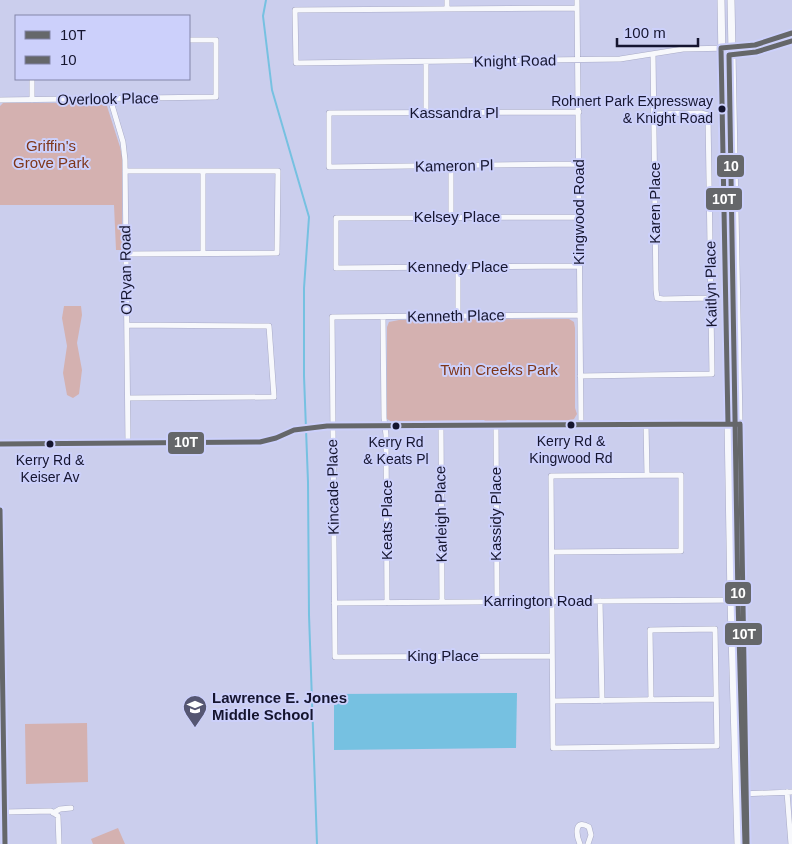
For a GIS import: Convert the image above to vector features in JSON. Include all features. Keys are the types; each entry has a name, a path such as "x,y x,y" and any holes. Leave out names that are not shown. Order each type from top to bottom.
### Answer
{"main road":[{"path":"721,0 731,600 738,844"},
{"path":"731,0 743,600 744,793 747,844"}],"street":[{"path":"447,0 447,8 578,8"},
{"name":"Kingwood Road","path":"577,0 581,425"},
{"name":"Knight Road","path":"447,8 296,10 296,63 620,59 683,50 732,48 765,43 792,32"},
{"name":"Overlook Place","path":"0,100 216,97 216,40 190,40"},
{"name":"Karen Place","path":"653,54 657,298 711,298"},
{"path":"426,62 426,113"},
{"path":"32,80 32,100"},
{"name":"O'Ryan Road","path":"112,98 112,105 124,142 128,443"},
{"name":"Kassandra Pl","path":"329,167 328,113 579,112"},
{"name":"Kaitlyn Place","path":"580,376 712,374 708,116 701,113 655,114"},
{"name":"Kameron Pl","path":"329,167 578,164"},
{"path":"451,166 451,217"},
{"path":"125,171 278,171 277,253 126,254"},
{"path":"203,171 203,253"},
{"name":"Kelsey Place","path":"336,268 336,218 579,216"},
{"name":"Kennedy Place","path":"336,268 579,266"},
{"path":"458,267 458,316"},
{"name":"Kenneth Place","path":"332,318 580,315"},
{"name":"Keats Place","path":"383,317 388,603"},
{"name":"Kincade Place","path":"332,318 335,657"},
{"path":"127,325 269,326 274,396 128,398"},
{"path":"646,424 647,475"},
{"path":"0,444 260,442 276,438 294,430 332,426 740,424"},
{"name":"Karleigh Place","path":"440,426 442,602"},
{"name":"Kassidy Place","path":"496,426 497,602"},
{"path":"552,552 681,551 681,475 551,476 553,748 717,746 715,629 650,630 651,700"},
{"path":"0,510 5,844"},
{"name":"Karrington Road","path":"334,603 743,600"},
{"path":"600,601 602,701"},
{"name":"King Place","path":"335,657 552,656"},
{"path":"552,701 716,699"},
{"path":"744,793 790,792 791,844"},
{"path":"5,812 53,813 60,809 71,808"},
{"path":"53,813 58,816 59,844"},
{"path":"580,844 576,833 579,826 583,825 589,827 591,832 588,844"}],"green space":[{"name":"Griffin's Grove Park","path":"101,101 106,103 122,156 122,250 116,250 114,205 0,205 0,106 3,103 98,103"},
{"path":"64,306 81,306 82,315 77,343 82,370 79,394 73,398 67,395 63,373 67,346 62,318"},
{"name":"Twin Creeks Park","path":"569,319 574,322 575,328 575,408 577,414 574,419 568,421 507,420 505,422 486,422 484,420 399,421 394,423 387,419 387,327 389,322 399,320"},
{"path":"87,723 88,782 26,784 25,724"},
{"path":"118,828 125,844 93,844 91,839"}],"water":[{"path":"517,693 516,748 334,750 334,694"}],"waterway":[{"path":"266,0 263,16 272,90 309,217 304,288 304,376 308,482 309,615 317,844"}],"transit line":[{"name":"10T","path":"728,424 721,48 755,45 792,33"},
{"name":"10","path":"745,844 738,600 729,55 756,52 792,41"},
{"name":"10T","path":"740,424 747,844"},
{"name":"10T","path":"0,444 260,442 276,438 294,430 327,426 740,424"},
{"name":"10T","path":"0,510 5,844"}],"place":[{"name":"Rohnert Park Expressway & Knight Road","path":"722,109"},
{"name":"Kerry Rd & Kingwood Rd","path":"571,425"},
{"name":"Kerry Rd & Keats Pl","path":"396,426"},
{"name":"Kerry Rd & Keiser Av","path":"50,444"},
{"name":"Lawrence E. Jones Middle School","path":"195,728"}]}
